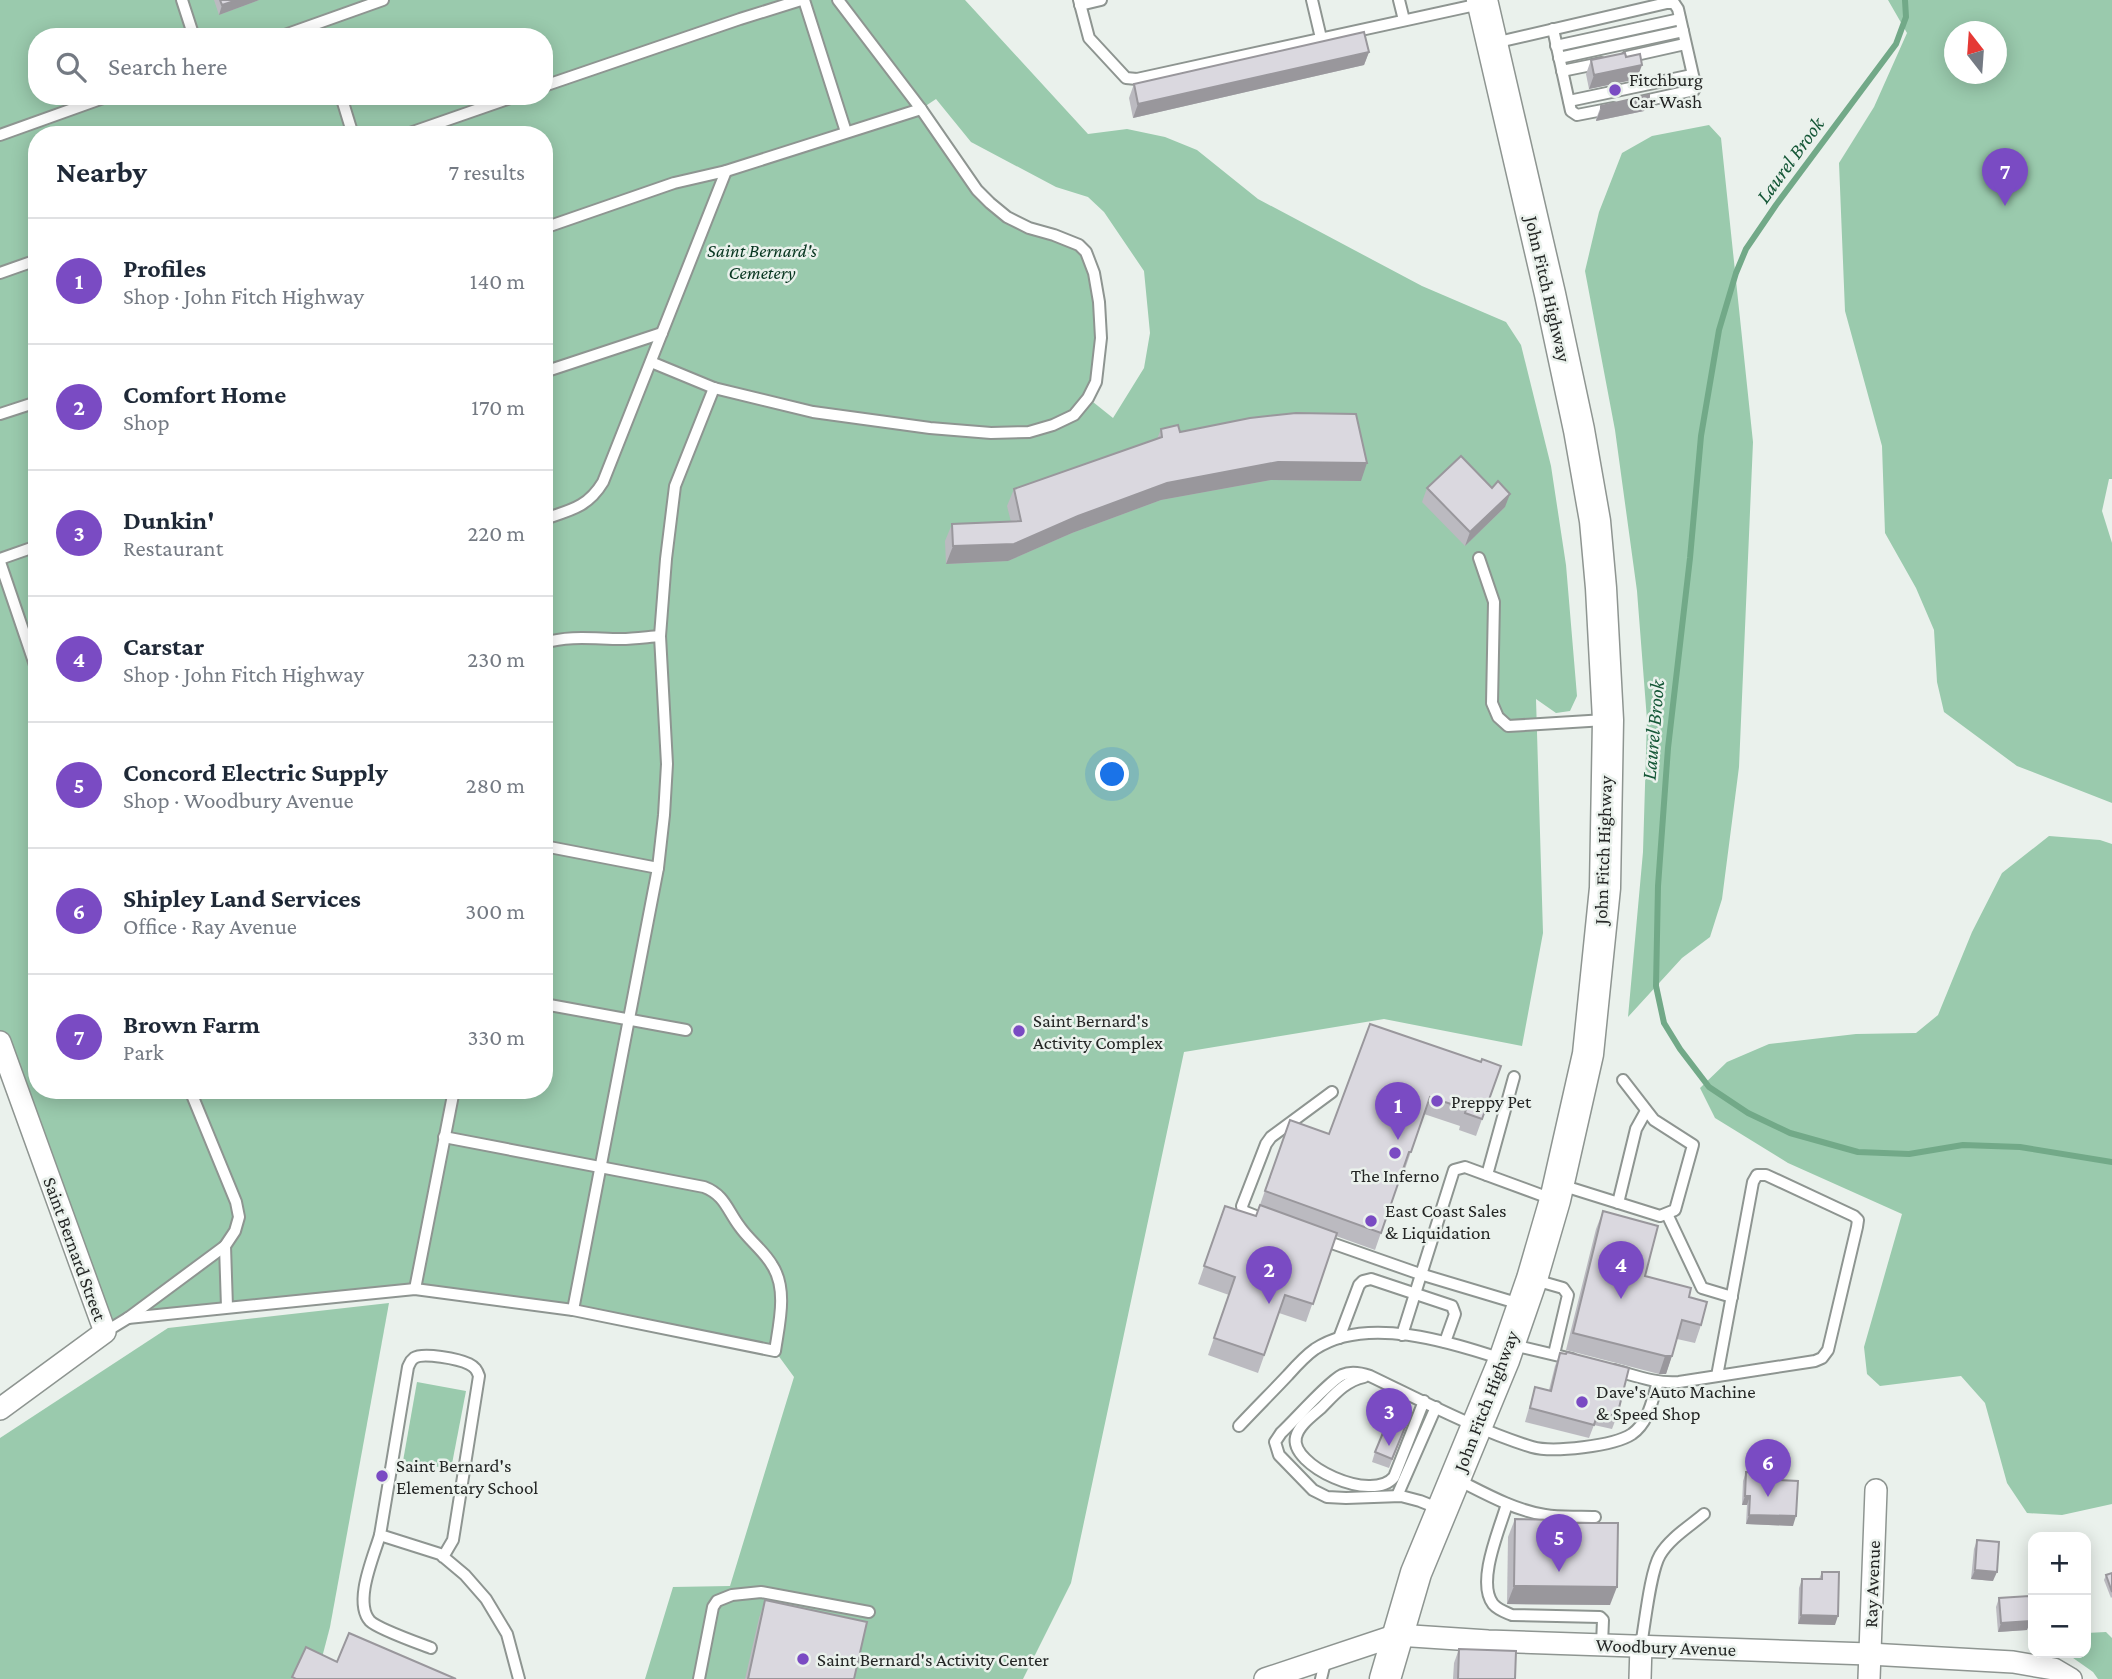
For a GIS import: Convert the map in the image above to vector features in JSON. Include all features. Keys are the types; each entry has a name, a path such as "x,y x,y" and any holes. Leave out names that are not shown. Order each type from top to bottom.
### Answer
{"main road":[{"name":"John Fitch Highway","path":"1385,1679 1416,1573 1507,1352 1556,1192 1588,1054 1605,888 1608,720 1595,521 1550,294 1483,2"}],"street":[{"name":"Saint Bernard Street","path":"0,1042 105,1332 0,1409"},
{"name":"Ray Avenue","path":"1869,1679 1876,1490"},
{"name":"Woodbury Avenue","path":"1265,1679 1323,1669 1397,1635 2013,1662 2054,1670 2071,1679"},
{"path":"1640,1679 1641,1645"}],"lane":[{"path":"182,0 191,28"},
{"path":"304,28 383,0"},
{"path":"553,83 802,0 846,132"},
{"path":"650,362 714,387 813,412 907,426 991,433 1028,432 1054,425 1074,415 1097,382 1101,338 1099,302 1094,273 1086,253 1079,245 1054,234 1029,228 1007,217 977,190 921,109 838,0"},
{"path":"1101,0 1080,3 1089,38 1126,78 1137,79 1483,2"},
{"path":"1312,0 1321,38"},
{"path":"1399,0 1404,20"},
{"path":"1492,43 1553,29 1667,3 1674,3 1694,79 1694,90 1574,114 1553,29"},
{"path":"1558,52 1680,19"},
{"path":"318,23 319,28"},
{"path":"1558,52 1682,31"},
{"path":"1562,71 1685,44"},
{"path":"1570,104 1694,79"},
{"path":"0,135 84,105"},
{"path":"344,105 350,126"},
{"path":"430,126 490,105"},
{"path":"553,225 674,183 726,171 921,109"},
{"path":"553,516 582,506 595,496 603,482 726,171"},
{"path":"0,273 28,263"},
{"path":"553,369 662,333"},
{"path":"573,1310 658,868 667,764 660,636 675,486 714,387"},
{"path":"0,414 28,405"},
{"path":"28,549 0,560 28,644"},
{"path":"1479,558 1494,602 1492,703 1498,717 1508,726 1608,720"},
{"path":"553,640 576,637 624,639 660,636"},
{"path":"553,848 658,868"},
{"path":"553,1006 686,1030"},
{"path":"1487,1175 1514,1077"},
{"path":"1402,1335 1454,1170 1465,1167 1487,1175 1556,1192 1618,1203 1660,1216 1675,1210 1693,1145 1654,1120 1623,1080"},
{"path":"1274,1223 1248,1214 1243,1211 1242,1206 1266,1144 1270,1137 1332,1092"},
{"path":"105,1332 225,1246 235,1231 239,1217 236,1202 194,1099"},
{"path":"415,1289 452,1099"},
{"path":"1618,1203 1636,1129 1646,1111"},
{"path":"128,1318 415,1289 573,1310 775,1351 781,1301 777,1275 768,1258 738,1225 719,1194 704,1187 444,1138"},
{"path":"1606,1368 1658,1382 1679,1382 1815,1361 1826,1355 1858,1220 1849,1213 1766,1175 1757,1175 1753,1182 1717,1376"},
{"path":"1667,1214 1702,1288 1732,1297"},
{"path":"1314,1237 1420,1274 1527,1292 1563,1288 1568,1295 1554,1354"},
{"path":"225,1246 227,1307"},
{"path":"1339,1338 1359,1284 1363,1280 1371,1279 1452,1306 1455,1314 1445,1342"},
{"path":"1239,1426 1307,1354 1339,1338 1361,1334 1402,1335 1507,1352 1554,1354 1580,1361"},
{"path":"431,1648 371,1622 363,1609 363,1592 380,1535 408,1367 416,1357 424,1355 465,1362 477,1371 479,1384 453,1540 443,1557"},
{"path":"1442,1510 1398,1496 1327,1497 1313,1490 1279,1455 1277,1438 1335,1380 1355,1373 1377,1380 1478,1426 1542,1449 1597,1446 1632,1434 1648,1415 1658,1382"},
{"path":"1377,1380 1363,1377 1350,1381 1299,1429 1295,1440 1297,1450 1328,1476 1349,1484 1380,1485 1391,1481 1424,1401"},
{"path":"1398,1496 1436,1407"},
{"path":"1455,1479 1507,1504 1545,1515 1595,1517"},
{"path":"1507,1504 1487,1572 1488,1595 1493,1604 1512,1615 1600,1617 1603,1620 1602,1644"},
{"path":"1641,1645 1654,1572 1660,1555 1671,1541 1704,1514"},
{"path":"380,1535 443,1557 465,1575 486,1599 506,1634 519,1679"},
{"path":"699,1679 713,1607 721,1598 761,1592 869,1612"},
{"path":"1511,1642 1512,1615"}],"green space":[{"name":"Saint Bernard's Cemetery","path":"0,0 965,0 1088,134 1127,129 1165,137 1197,150 1258,199 1422,286 1506,322 1521,345 1551,466 1566,565 1577,696 1570,711 1556,713 1536,699 1543,933 1522,1046 1384,1019 1184,1052 1071,1583 1023,1679 645,1679 673,1587 730,1586 794,1377 775,1351 573,1310 415,1289 129,1318 105,1332 0,1042","holes":["936,99 971,142 1056,187 1088,197 1104,212 1144,271 1150,333 1144,368 1113,418 1088,398 1101,338 1086,252 990,203 921,109"]},
{"path":"1888,0 2112,0 2112,479 2109,479 2102,511 2112,543 2112,803 2017,766 1944,712 1937,682 1934,630 1916,588 1885,533 1882,446 1845,311 1839,163 1874,107 1907,33"},
{"path":"1709,125 1721,138 1753,442 1739,767 1722,899 1710,937 1682,958 1628,1017 1643,852 1647,720 1637,591 1615,430 1585,271 1599,212 1622,153 1652,136"},
{"path":"2049,836 2100,840 2112,844 2112,1504 2062,1515 2027,1513 2007,1483 1985,1403 1961,1376 1880,1386 1867,1374 1864,1347 1902,1214 1788,1163 1715,1118 1700,1088 1727,1062 1769,1044 1856,1034 1916,1033 1938,1015 1972,932 2002,873"},
{"path":"389,1303 330,1627 319,1669 292,1679 0,1679 0,1438 168,1328"},
{"path":"417,1382 466,1391 451,1469 403,1461"},
{"path":"2106,1632 2112,1638 2112,1679 2098,1679 2093,1672 2073,1658 2091,1658 2091,1633"}],"building":[{"path":"220,0 237,0 222,5"},
{"path":"1364,32 1369,52 1138,104 1134,84"},
{"path":"1625,53 1626,57 1640,54 1642,65 1594,75 1591,60"},
{"path":"1649,97 1601,108 1601,106"},
{"path":"1296,413 1356,414 1367,463 1278,462 1167,483 1078,516 1014,544 953,546 952,524 1021,521 1014,489 1162,437 1161,429 1178,425 1180,432 1250,418"},
{"path":"1461,456 1492,488 1498,481 1510,494 1470,532 1427,488"},
{"path":"1370,1024 1481,1062 1482,1059 1501,1066 1482,1119 1465,1113 1466,1109 1430,1097 1381,1233 1265,1191 1290,1120 1329,1134"},
{"path":"1260,1205 1337,1233 1313,1304 1285,1295 1264,1355 1214,1338 1235,1277 1204,1266 1225,1206 1256,1216"},
{"path":"1603,1211 1658,1226 1645,1276 1691,1288 1689,1297 1707,1302 1701,1325 1682,1320 1672,1356 1573,1333"},
{"name":"Dave's Auto Machine & Speed Shop","path":"1567,1352 1629,1368 1617,1416 1598,1412 1594,1425 1530,1408 1535,1387 1551,1391 1560,1353"},
{"path":"1394,1406 1411,1413 1392,1459 1375,1452"},
{"path":"1746,1472 1778,1473 1777,1480 1798,1481 1796,1516 1749,1515 1750,1496 1745,1496"},
{"path":"1515,1519 1558,1520 1558,1523 1618,1523 1617,1587 1514,1586"},
{"path":"1977,1540 1999,1542 1997,1572 1975,1570"},
{"path":"1822,1572 1839,1572 1838,1616 1801,1615 1802,1579 1822,1579"},
{"path":"2112,1573 2112,1592 2106,1575"},
{"path":"2028,1596 2028,1621 2001,1623 1999,1598"},
{"name":"Saint Bernard's Activity Center","path":"765,1600 867,1622 854,1679 748,1679"},
{"path":"349,1633 456,1679 292,1677 306,1647 337,1662"},
{"path":"1459,1649 1516,1651 1515,1679 1458,1679"}],"waterway":[{"name":"Laurel Brook","path":"1905,0 1906,17 1896,44 1746,249 1719,330 1701,436 1668,748 1658,886 1656,986 1664,1023 1709,1087 1748,1113 1790,1133 1858,1152 1909,1154 1963,1145 2020,1147 2112,1162"}],"place":[{"name":"Fitchburg Car Wash","path":"1615,90"},
{"name":"Brown Farm","path":"2005,206"},
{"name":"Saint Bernard's Activity Complex","path":"1019,1031"},
{"name":"Preppy Pet","path":"1437,1101"},
{"name":"Profiles","path":"1398,1140"},
{"name":"The Inferno","path":"1395,1153"},
{"name":"East Coast Sales & Liquidation","path":"1371,1221"},
{"name":"Carstar","path":"1621,1299"},
{"name":"Comfort Home","path":"1269,1304"},
{"name":"Dave's Auto Machine & Speed Shop","path":"1582,1402"},
{"name":"Dunkin'","path":"1389,1446"},
{"name":"Saint Bernard's Elementary School","path":"382,1476"},
{"name":"Shipley Land Services","path":"1768,1497"},
{"name":"Concord Electric Supply","path":"1559,1572"},
{"name":"Saint Bernard's Activity Center","path":"803,1659"}]}
